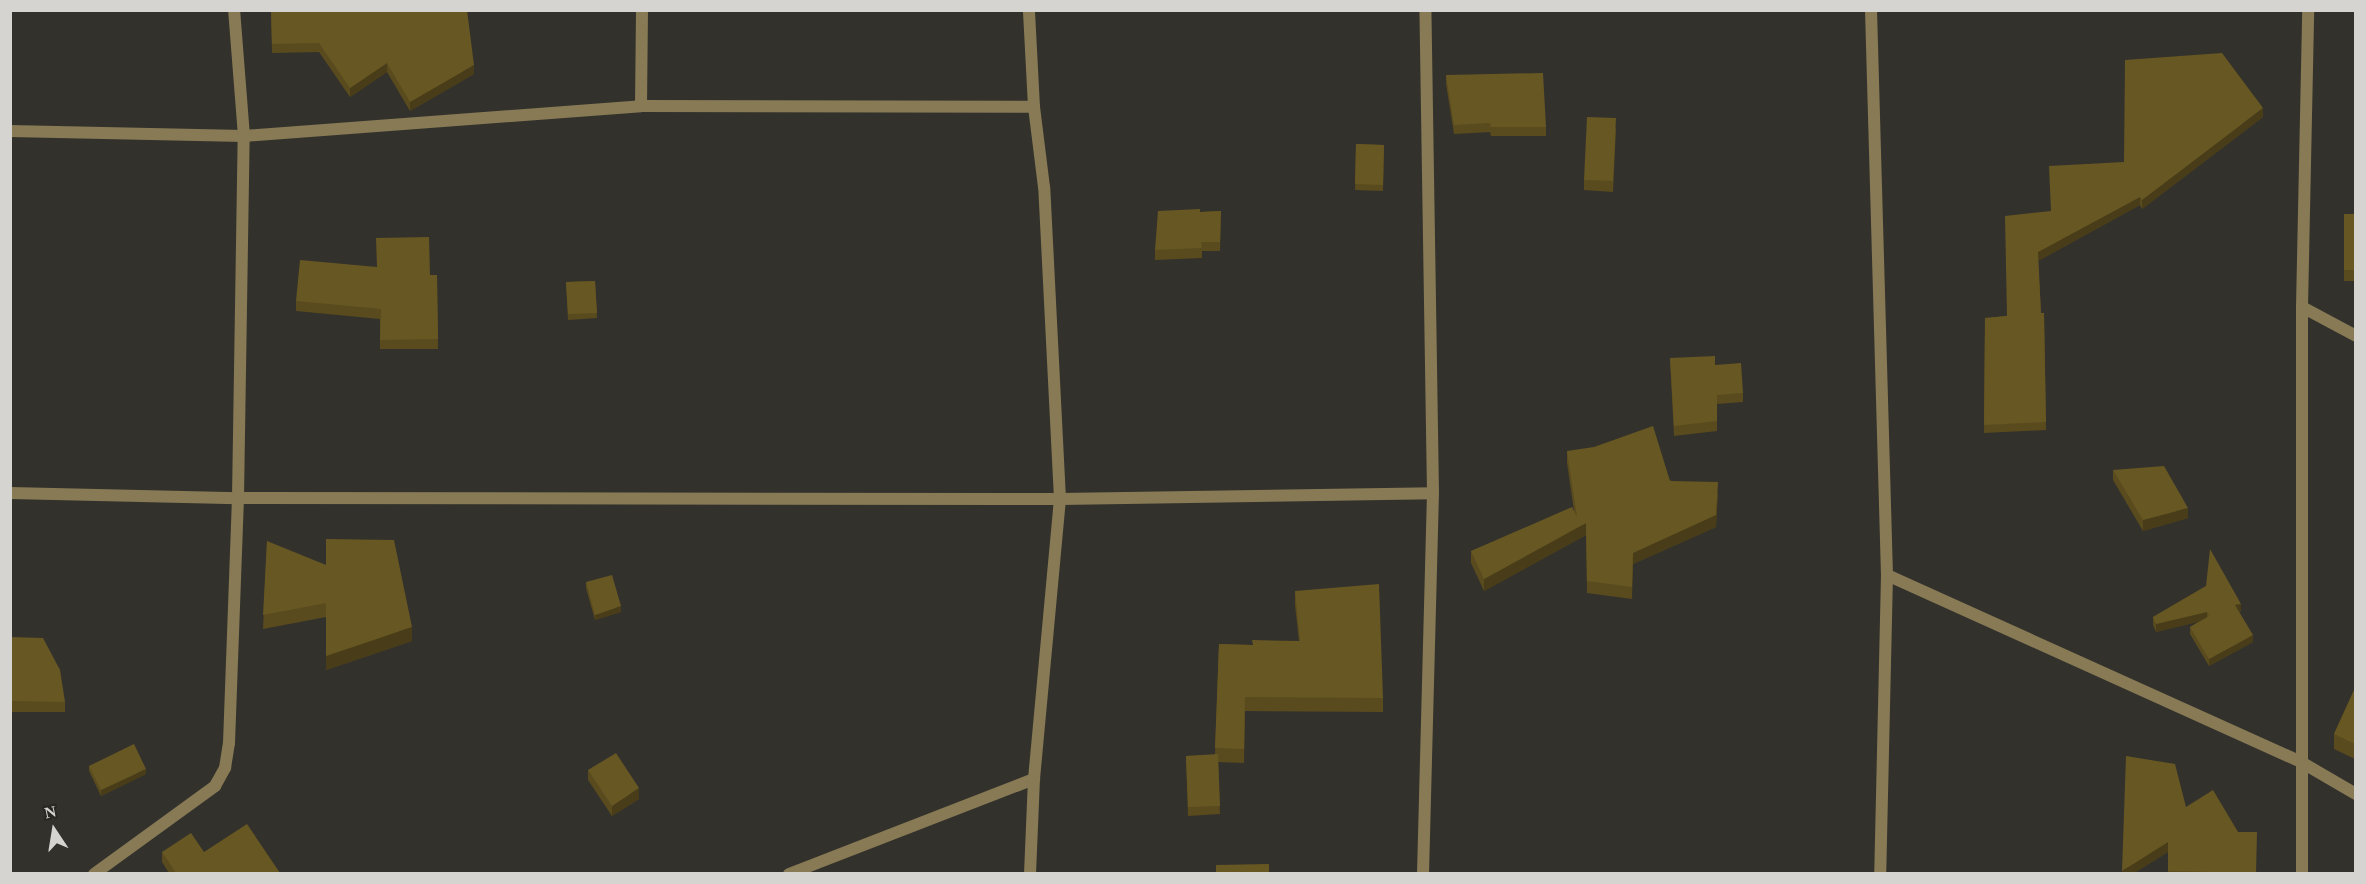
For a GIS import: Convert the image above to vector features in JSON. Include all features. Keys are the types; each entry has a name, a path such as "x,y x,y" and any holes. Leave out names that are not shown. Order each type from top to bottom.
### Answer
{"street":[{"path":"94,873 215,786 225,768 229,743 238,498 244,136 234,10"},
{"path":"641,106 642,10"},
{"path":"1029,10 1034,106 1044,187 1060,499 1034,779 1030,873"},
{"path":"1423,873 1432,493 1425,10"},
{"path":"1871,10 1887,575 1880,873"},
{"path":"2302,873 2302,307 2308,10"},
{"path":"10,132 244,136 641,106 1034,106"},
{"path":"2302,307 2355,336"},
{"path":"10,493 238,498 1060,499 1432,493"},
{"path":"1887,575 2301,762 2355,794"},
{"path":"789,873 1034,779"}],"building":[{"path":"271,10 467,10 474,65 410,102 387,63 350,88 319,43 272,44"},
{"path":"2222,53 2263,108 2142,200 2140,197 2038,252 2041,313 2044,313 2046,422 1984,425 1985,318 2007,316 2005,216 2051,211 2049,166 2124,162 2125,60"},
{"path":"1543,73 1546,127 1491,127 1490,123 1454,125 1446,75"},
{"path":"1587,117 1616,118 1613,181 1584,180"},
{"path":"1356,144 1384,145 1383,185 1355,184"},
{"path":"1200,209 1200,212 1221,211 1220,242 1201,242 1202,248 1155,250 1158,211"},
{"path":"2344,214 2355,214 2355,270 2344,270"},
{"path":"429,237 430,275 437,275 438,339 380,340 381,309 296,301 300,260 377,267 376,238"},
{"path":"595,281 597,313 568,314 566,282"},
{"path":"1715,356 1715,365 1741,363 1743,393 1717,395 1717,421 1674,426 1670,358"},
{"path":"1653,426 1670,481 1718,482 1716,515 1633,553 1632,587 1587,581 1586,523 1484,579 1471,551 1572,507 1577,517 1567,451 1594,447"},
{"path":"2164,466 2188,508 2143,520 2113,470"},
{"path":"326,539 394,540 412,627 326,656 326,603 263,615 267,541 326,565"},
{"path":"2210,549 2241,604 2235,605 2253,635 2209,659 2190,627 2209,616 2207,612 2156,624 2153,617 2206,586"},
{"path":"612,575 621,606 595,615 586,582"},
{"path":"1379,584 1383,698 1245,697 1244,749 1215,748 1219,644 1253,645 1252,640 1300,641 1295,591"},
{"path":"10,637 43,638 60,670 65,702 10,701"},
{"path":"2355,688 2355,744 2334,734"},
{"path":"134,744 146,769 101,790 89,766"},
{"path":"616,753 639,788 612,806 588,770"},
{"path":"1218,754 1220,806 1188,807 1186,756"},
{"path":"2126,756 2175,764 2186,807 2213,790 2238,832 2257,832 2256,873 2168,871 2168,842 2122,871"},
{"path":"247,824 280,873 176,873 162,852 191,833 204,852"},
{"path":"1269,864 1269,873 1216,873 1216,865"}]}
